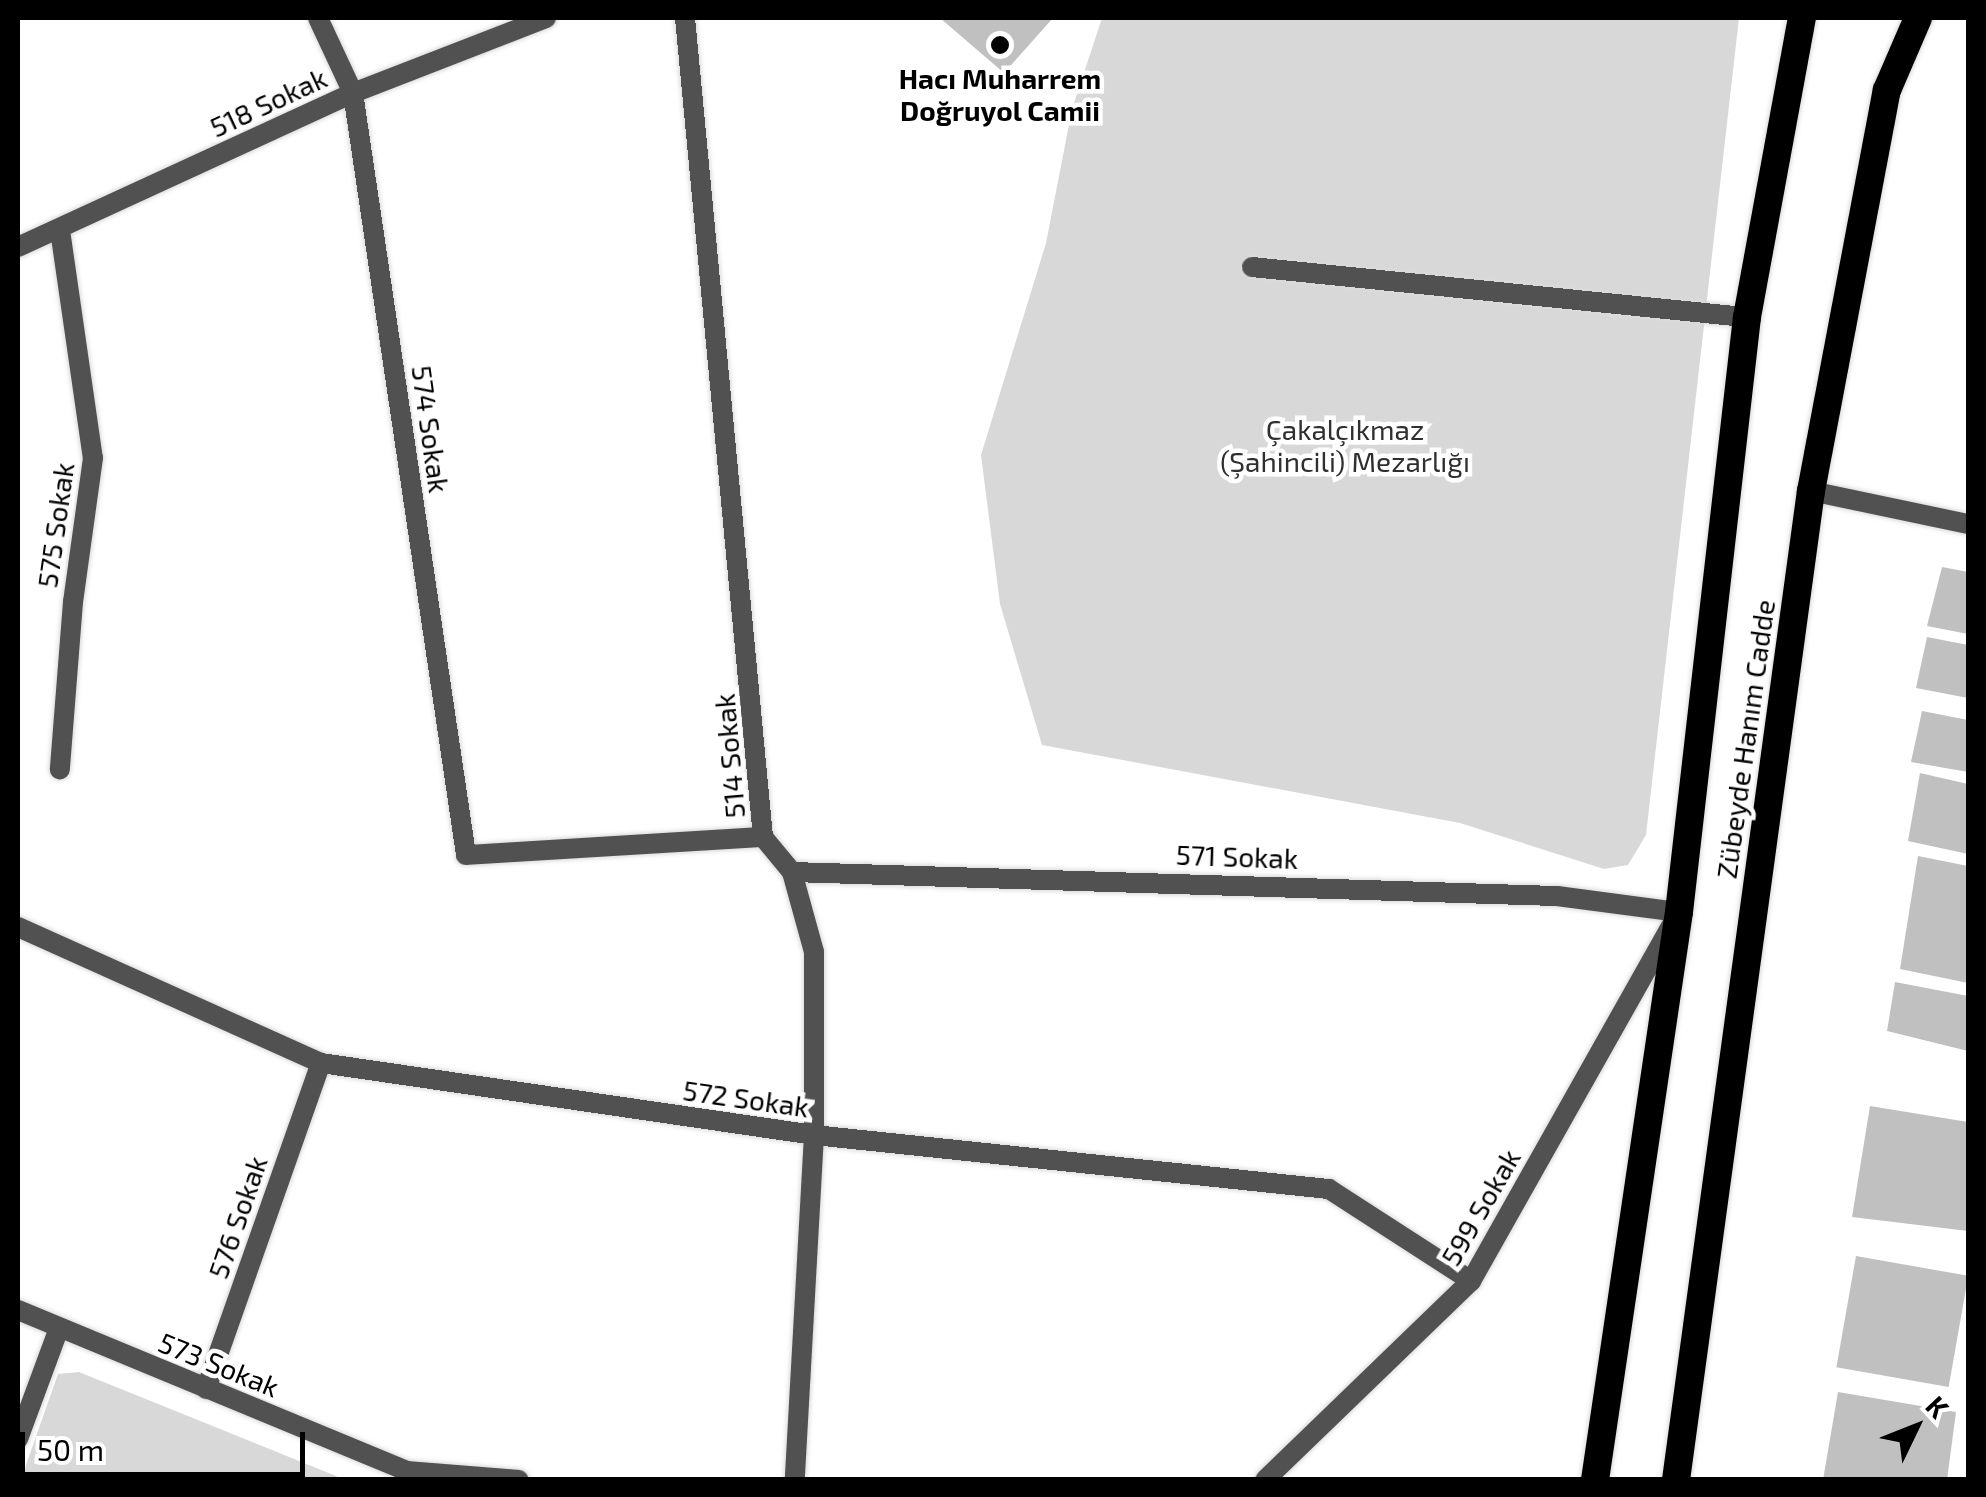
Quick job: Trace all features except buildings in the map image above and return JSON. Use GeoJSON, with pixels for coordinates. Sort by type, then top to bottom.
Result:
{"type":"FeatureCollection","features":[{"type":"Feature","properties":{"kind":"highway","name":"Zübeyde Hanım Cadde"},"geometry":{"type":"LineString","coordinates":[[1595,1480],[1679,912],[1746,317],[1802,18]]}},
{"type":"Feature","properties":{"kind":"highway","name":"Zübeyde Hanım Cadde"},"geometry":{"type":"LineString","coordinates":[[1676,1480],[1811,492],[1887,90],[1918,18]]}},
{"type":"Feature","properties":{"kind":"street","name":"574 Sokak"},"geometry":{"type":"LineString","coordinates":[[318,18],[353,93],[466,855],[762,837]]}},
{"type":"Feature","properties":{"kind":"street","name":"518 Sokak"},"geometry":{"type":"LineString","coordinates":[[18,247],[353,93],[546,18]]}},
{"type":"Feature","properties":{"kind":"street","name":"514 Sokak"},"geometry":{"type":"LineString","coordinates":[[685,18],[762,837],[792,872],[814,952],[814,1135],[796,1480]]}},
{"type":"Feature","properties":{"kind":"street","name":"575 Sokak"},"geometry":{"type":"LineString","coordinates":[[60,230],[94,458],[73,602],[60,770]]}},
{"type":"Feature","properties":{"kind":"street"},"geometry":{"type":"LineString","coordinates":[[1252,268],[1746,317]]}},
{"type":"Feature","properties":{"kind":"street"},"geometry":{"type":"LineString","coordinates":[[1811,492],[1968,524]]}},
{"type":"Feature","properties":{"kind":"street","name":"571 Sokak"},"geometry":{"type":"LineString","coordinates":[[792,872],[1557,896],[1679,912]]}},
{"type":"Feature","properties":{"kind":"street","name":"599 Sokak"},"geometry":{"type":"LineString","coordinates":[[1265,1480],[1471,1281],[1679,912]]}},
{"type":"Feature","properties":{"kind":"street","name":"572 Sokak"},"geometry":{"type":"LineString","coordinates":[[18,927],[321,1063],[814,1135],[1329,1189],[1471,1281]]}},
{"type":"Feature","properties":{"kind":"street","name":"576 Sokak"},"geometry":{"type":"LineString","coordinates":[[206,1389],[321,1063]]}},
{"type":"Feature","properties":{"kind":"street","name":"573 Sokak"},"geometry":{"type":"LineString","coordinates":[[18,1310],[406,1475],[519,1480]]}},
{"type":"Feature","properties":{"kind":"street"},"geometry":{"type":"LineString","coordinates":[[18,1439],[59,1328]]}},
{"type":"Feature","properties":{"kind":"green space","name":"Çakalçıkmaz (Şahincili) Mezarlığı"},"geometry":{"type":"Polygon","coordinates":[[[1102,18],[1739,18],[1646,835],[1628,865],[1604,869],[1460,823],[1042,745],[1000,604],[981,455],[1046,243],[1072,109],[1102,18]]]}},
{"type":"Feature","properties":{"kind":"green space"},"geometry":{"type":"Polygon","coordinates":[[[79,1372],[342,1479],[21,1479],[58,1374],[79,1372]]]}},
{"type":"Feature","properties":{"kind":"place","name":"Hacı Muharrem Doğruyol Camii"},"geometry":{"type":"Point","coordinates":[1000,45]}}]}
